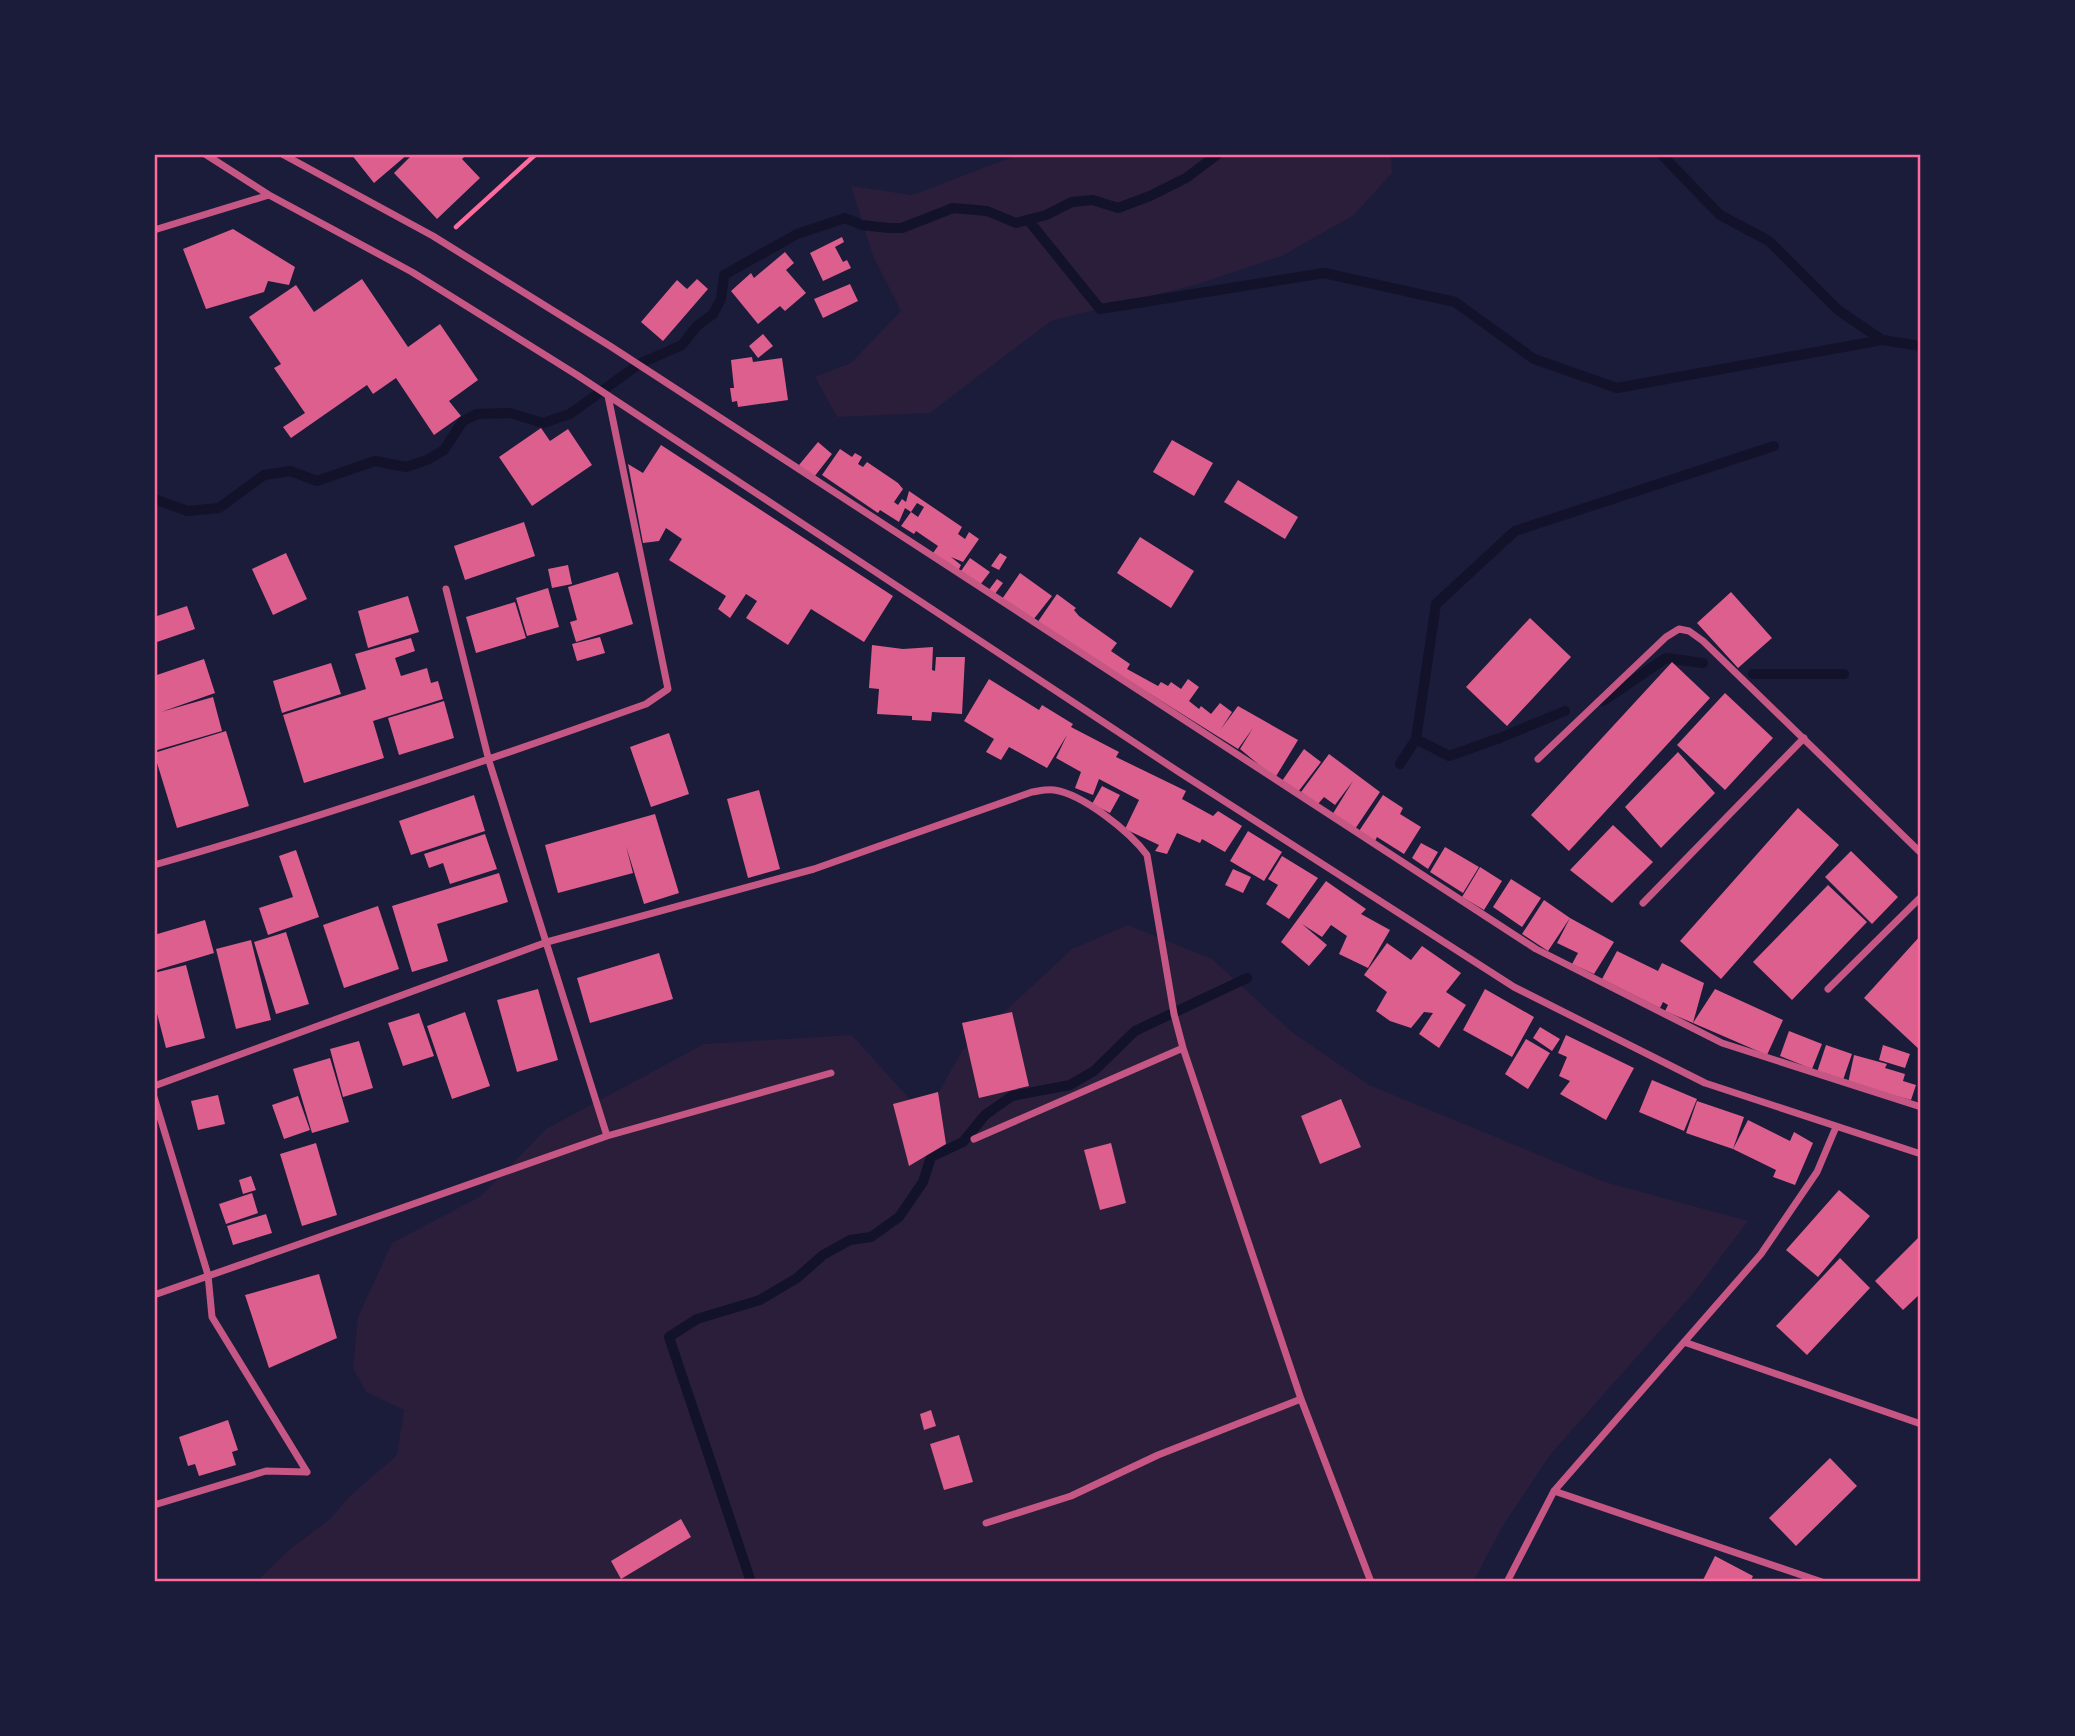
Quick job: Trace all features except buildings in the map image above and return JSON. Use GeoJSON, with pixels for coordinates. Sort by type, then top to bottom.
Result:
{"type":"FeatureCollection","features":[{"type":"Feature","properties":{"kind":"street"},"geometry":{"type":"LineString","coordinates":[[205,154],[269,195],[412,272],[608,396],[1180,772],[1514,987],[1705,1083],[1921,1154]]}},
{"type":"Feature","properties":{"kind":"street"},"geometry":{"type":"LineString","coordinates":[[282,154],[433,236],[610,346],[1536,948],[1722,1043],[1921,1107]]}},
{"type":"Feature","properties":{"kind":"street"},"geometry":{"type":"LineString","coordinates":[[154,230],[269,195]]}},
{"type":"Feature","properties":{"kind":"street"},"geometry":{"type":"LineString","coordinates":[[154,865],[489,761],[646,704],[668,689],[608,396]]}},
{"type":"Feature","properties":{"kind":"street"},"geometry":{"type":"LineString","coordinates":[[446,589],[489,761],[607,1136]]}},
{"type":"Feature","properties":{"kind":"street"},"geometry":{"type":"LineString","coordinates":[[1538,759],[1666,637],[1679,629],[1689,631],[1703,641],[1921,853]]}},
{"type":"Feature","properties":{"kind":"street"},"geometry":{"type":"LineString","coordinates":[[1643,903],[1804,738]]}},
{"type":"Feature","properties":{"kind":"street"},"geometry":{"type":"LineString","coordinates":[[154,1086],[547,942],[814,869],[1032,792],[1053,789],[1086,803],[1138,842],[1147,855],[1174,1014],[1184,1048],[1301,1399],[1371,1582]]}},
{"type":"Feature","properties":{"kind":"street"},"geometry":{"type":"LineString","coordinates":[[1828,989],[1921,897]]}},
{"type":"Feature","properties":{"kind":"street"},"geometry":{"type":"LineString","coordinates":[[974,1139],[1184,1048]]}},
{"type":"Feature","properties":{"kind":"street"},"geometry":{"type":"LineString","coordinates":[[154,1295],[607,1136],[831,1073]]}},
{"type":"Feature","properties":{"kind":"street"},"geometry":{"type":"LineString","coordinates":[[154,1097],[208,1275],[212,1317],[307,1472],[266,1471],[154,1505]]}},
{"type":"Feature","properties":{"kind":"street"},"geometry":{"type":"LineString","coordinates":[[1507,1582],[1554,1491],[1760,1254],[1817,1172],[1836,1127]]}},
{"type":"Feature","properties":{"kind":"street"},"geometry":{"type":"LineString","coordinates":[[1684,1342],[1921,1424]]}},
{"type":"Feature","properties":{"kind":"street"},"geometry":{"type":"LineString","coordinates":[[986,1523],[1070,1496],[1158,1455],[1301,1399]]}},
{"type":"Feature","properties":{"kind":"street"},"geometry":{"type":"LineString","coordinates":[[1554,1491],[1822,1582]]}},
{"type":"Feature","properties":{"kind":"path"},"geometry":{"type":"LineString","coordinates":[[455,228],[536,154]]}},
{"type":"Feature","properties":{"kind":"shaded area"},"geometry":{"type":"Polygon","coordinates":[[[1020,154],[1391,154],[1392,173],[1354,215],[1282,256],[1195,285],[1051,321],[930,413],[837,417],[815,377],[851,363],[901,311],[873,256],[851,186],[912,195],[1020,154]]]}},
{"type":"Feature","properties":{"kind":"shaded area"},"geometry":{"type":"Polygon","coordinates":[[[1128,925],[1212,959],[1292,1032],[1369,1085],[1605,1182],[1748,1221],[1696,1290],[1550,1455],[1504,1524],[1473,1582],[256,1582],[289,1550],[330,1519],[350,1496],[397,1455],[404,1410],[366,1392],[353,1368],[358,1317],[392,1243],[481,1196],[546,1129],[704,1044],[852,1035],[925,1116],[962,1051],[1072,949],[1128,925]]]}},
{"type":"Feature","properties":{"kind":"waterway"},"geometry":{"type":"LineString","coordinates":[[154,499],[188,511],[219,508],[264,475],[290,471],[317,481],[375,461],[406,467],[427,460],[444,450],[463,421],[477,414],[510,413],[543,423],[570,414],[639,364],[682,345],[697,326],[713,314],[721,299],[724,275],[797,234],[845,218],[862,225],[902,228],[953,208],[987,211],[1016,223],[1046,215],[1072,202],[1093,200],[1118,208],[1186,178],[1218,154]]}},
{"type":"Feature","properties":{"kind":"waterway"},"geometry":{"type":"LineString","coordinates":[[1661,154],[1720,215],[1769,241],[1838,310],[1882,340],[1921,346]]}},
{"type":"Feature","properties":{"kind":"waterway"},"geometry":{"type":"LineString","coordinates":[[1029,221],[1100,309],[1324,273],[1455,302],[1534,359],[1617,388],[1882,340]]}},
{"type":"Feature","properties":{"kind":"waterway"},"geometry":{"type":"LineString","coordinates":[[1416,739],[1436,604],[1515,531],[1774,446]]}},
{"type":"Feature","properties":{"kind":"waterway"},"geometry":{"type":"LineString","coordinates":[[1603,701],[1666,658],[1703,663]]}},
{"type":"Feature","properties":{"kind":"waterway"},"geometry":{"type":"LineString","coordinates":[[1753,674],[1844,674]]}},
{"type":"Feature","properties":{"kind":"waterway"},"geometry":{"type":"LineString","coordinates":[[1400,764],[1416,739],[1449,756],[1565,711]]}},
{"type":"Feature","properties":{"kind":"waterway"},"geometry":{"type":"LineString","coordinates":[[751,1582],[669,1337],[697,1319],[760,1300],[797,1278],[823,1255],[850,1240],[871,1237],[899,1217],[923,1182],[931,1157],[963,1142],[985,1115],[1012,1096],[1070,1085],[1094,1071],[1135,1031],[1247,978]]}}]}
